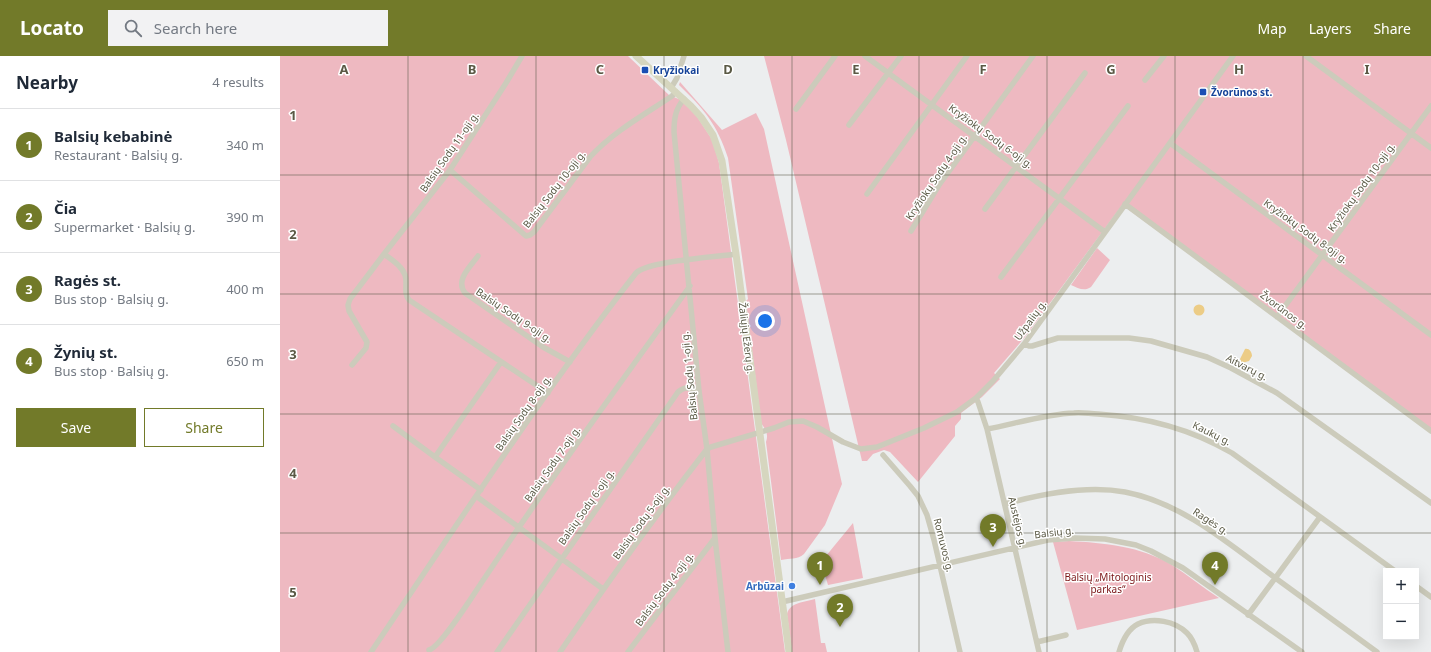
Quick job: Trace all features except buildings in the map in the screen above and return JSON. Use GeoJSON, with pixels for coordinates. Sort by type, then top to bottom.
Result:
{"type":"FeatureCollection","features":[{"type":"Feature","properties":{"kind":"main road","name":"Žaliųjų Ežerų g."},"geometry":{"type":"LineString","coordinates":[[636,56],[684,99],[707,126],[718,146],[726,183],[736,254],[789,652]]}},
{"type":"Feature","properties":{"kind":"street","name":"Balsių Sodų 11-oji g."},"geometry":{"type":"LineString","coordinates":[[352,365],[367,346],[367,342],[349,311],[348,305],[350,299],[450,170],[522,56]]}},
{"type":"Feature","properties":{"kind":"street"},"geometry":{"type":"LineString","coordinates":[[674,90],[684,56]]}},
{"type":"Feature","properties":{"kind":"street"},"geometry":{"type":"LineString","coordinates":[[796,109],[835,56]]}},
{"type":"Feature","properties":{"kind":"street","name":"Kryžiokų Sodų 6-oji g."},"geometry":{"type":"LineString","coordinates":[[865,56],[1105,232]]}},
{"type":"Feature","properties":{"kind":"street"},"geometry":{"type":"LineString","coordinates":[[849,125],[901,56]]}},
{"type":"Feature","properties":{"kind":"street"},"geometry":{"type":"LineString","coordinates":[[867,194],[967,56]]}},
{"type":"Feature","properties":{"kind":"street","name":"Kryžiokų Sodų 4-oji g."},"geometry":{"type":"LineString","coordinates":[[911,231],[939,185],[1033,56]]}},
{"type":"Feature","properties":{"kind":"street"},"geometry":{"type":"LineString","coordinates":[[1146,80],[1164,56]]}},
{"type":"Feature","properties":{"kind":"street","name":"Užpalių g."},"geometry":{"type":"LineString","coordinates":[[759,432],[789,422],[803,421],[843,442],[861,449],[877,447],[940,421],[957,412],[976,398],[1000,374],[1024,344],[1233,56]]}},
{"type":"Feature","properties":{"kind":"street"},"geometry":{"type":"LineString","coordinates":[[1306,56],[1431,148]]}},
{"type":"Feature","properties":{"kind":"street"},"geometry":{"type":"LineString","coordinates":[[985,209],[1086,73]]}},
{"type":"Feature","properties":{"kind":"street","name":"Balsių Sodų 10-oji g."},"geometry":{"type":"LineString","coordinates":[[450,170],[526,236],[530,235],[534,232],[590,157],[600,146],[615,134],[672,96],[674,90]]}},
{"type":"Feature","properties":{"kind":"street","name":"Balsių Sodų 1-oji g."},"geometry":{"type":"LineString","coordinates":[[684,99],[679,106],[675,117],[674,132],[699,391],[707,449],[715,538],[728,652]]}},
{"type":"Feature","properties":{"kind":"street"},"geometry":{"type":"LineString","coordinates":[[1001,277],[1128,106]]}},
{"type":"Feature","properties":{"kind":"street","name":"Kryžiokų Sodų 10-oji g."},"geometry":{"type":"LineString","coordinates":[[1277,317],[1431,106]]}},
{"type":"Feature","properties":{"kind":"street","name":"Kryžiokų Sodų 8-oji g."},"geometry":{"type":"LineString","coordinates":[[1170,142],[1431,335]]}},
{"type":"Feature","properties":{"kind":"street","name":"Žvorūnos g."},"geometry":{"type":"LineString","coordinates":[[1125,204],[1431,431]]}},
{"type":"Feature","properties":{"kind":"street"},"geometry":{"type":"LineString","coordinates":[[384,254],[398,265],[405,274],[406,293],[409,300],[548,393]]}},
{"type":"Feature","properties":{"kind":"street","name":"Balsių Sodų 8-oji g."},"geometry":{"type":"LineString","coordinates":[[371,652],[476,496],[548,393],[600,319],[638,271],[657,265],[736,254]]}},
{"type":"Feature","properties":{"kind":"street","name":"Balsių Sodų 9-oji g."},"geometry":{"type":"LineString","coordinates":[[478,256],[461,280],[461,286],[465,292],[543,347],[570,362]]}},
{"type":"Feature","properties":{"kind":"street","name":"Balsių Sodų 7-oji g."},"geometry":{"type":"LineString","coordinates":[[429,650],[434,648],[456,620],[518,527],[690,286]]}},
{"type":"Feature","properties":{"kind":"street","name":"Aitvarų g."},"geometry":{"type":"LineString","coordinates":[[1024,344],[1026,346],[1032,346],[1058,338],[1129,338],[1151,341],[1207,357],[1277,393],[1431,503]]}},
{"type":"Feature","properties":{"kind":"street"},"geometry":{"type":"LineString","coordinates":[[435,457],[500,362]]}},
{"type":"Feature","properties":{"kind":"street","name":"Balsių Sodų 6-oji g."},"geometry":{"type":"LineString","coordinates":[[497,652],[678,392],[685,388],[699,391]]}},
{"type":"Feature","properties":{"kind":"street","name":"Austėjos g."},"geometry":{"type":"LineString","coordinates":[[976,398],[987,429],[1039,652]]}},
{"type":"Feature","properties":{"kind":"street","name":"Kaukų g."},"geometry":{"type":"LineString","coordinates":[[987,429],[1054,415],[1074,413],[1111,415],[1148,420],[1205,438],[1232,453],[1390,568]]}},
{"type":"Feature","properties":{"kind":"street"},"geometry":{"type":"LineString","coordinates":[[393,426],[481,490]]}},
{"type":"Feature","properties":{"kind":"street"},"geometry":{"type":"LineString","coordinates":[[707,449],[759,432]]}},
{"type":"Feature","properties":{"kind":"street","name":"Balsių Sodų 5-oji g."},"geometry":{"type":"LineString","coordinates":[[560,652],[603,589],[707,449]]}},
{"type":"Feature","properties":{"kind":"street","name":"Romuvos g."},"geometry":{"type":"LineString","coordinates":[[883,455],[910,486],[923,506],[934,540],[960,652]]}},
{"type":"Feature","properties":{"kind":"street","name":"Ragės g."},"geometry":{"type":"LineString","coordinates":[[1004,504],[1047,495],[1092,490],[1124,492],[1163,504],[1215,534],[1377,652]]}},
{"type":"Feature","properties":{"kind":"street"},"geometry":{"type":"LineString","coordinates":[[476,496],[603,589]]}},
{"type":"Feature","properties":{"kind":"street"},"geometry":{"type":"LineString","coordinates":[[1248,615],[1276,579],[1320,517]]}},
{"type":"Feature","properties":{"kind":"street","name":"Balsių Sodų 4-oji g."},"geometry":{"type":"LineString","coordinates":[[628,652],[715,538]]}},
{"type":"Feature","properties":{"kind":"street","name":"Balsių g."},"geometry":{"type":"LineString","coordinates":[[782,602],[1048,540],[1075,538],[1105,539],[1136,545],[1151,551],[1183,568],[1302,652]]}},
{"type":"Feature","properties":{"kind":"street"},"geometry":{"type":"LineString","coordinates":[[1419,588],[1431,597]]}},
{"type":"Feature","properties":{"kind":"street"},"geometry":{"type":"LineString","coordinates":[[1119,652],[1121,645],[1130,630],[1137,625],[1158,621],[1172,624],[1186,632],[1192,640],[1197,652]]}},
{"type":"Feature","properties":{"kind":"street"},"geometry":{"type":"LineString","coordinates":[[1037,642],[1066,634]]}},
{"type":"Feature","properties":{"kind":"green space"},"geometry":{"type":"Polygon","coordinates":[[[280,56],[628,56],[669,95],[681,100],[696,115],[713,141],[719,163],[785,652],[280,652],[280,56]]]}},
{"type":"Feature","properties":{"kind":"green space"},"geometry":{"type":"Polygon","coordinates":[[[764,56],[1431,56],[1431,429],[1122,205],[1025,337],[994,373],[1000,379],[982,397],[961,413],[961,419],[955,426],[955,436],[918,482],[890,452],[884,450],[873,454],[867,461],[862,461],[786,140],[764,56]]]}},
{"type":"Feature","properties":{"kind":"green space"},"geometry":{"type":"Polygon","coordinates":[[[680,82],[722,130],[756,113],[764,129],[842,484],[825,525],[804,554],[796,558],[781,560],[766,442],[767,434],[761,423],[746,301],[748,299],[728,158],[724,146],[709,118],[679,85],[680,82]]]}},
{"type":"Feature","properties":{"kind":"green space"},"geometry":{"type":"Polygon","coordinates":[[[1097,248],[1110,260],[1091,287],[1083,289],[1071,285],[1097,248]]]}},
{"type":"Feature","properties":{"kind":"green space"},"geometry":{"type":"Polygon","coordinates":[[[853,523],[863,578],[828,585],[821,562],[853,523]]]}},
{"type":"Feature","properties":{"kind":"green space","name":"Balsių „Mitologinis parkas“"},"geometry":{"type":"Polygon","coordinates":[[[1069,541],[1109,544],[1147,554],[1172,565],[1219,598],[1077,630],[1053,542],[1069,541]]]}},
{"type":"Feature","properties":{"kind":"green space"},"geometry":{"type":"Polygon","coordinates":[[[815,599],[821,643],[825,643],[827,652],[792,652],[787,614],[791,607],[798,603],[815,599]]]}},
{"type":"Feature","properties":{"kind":"shaded area"},"geometry":{"type":"Polygon","coordinates":[[[1197,305],[1201,305],[1203,306],[1203,314],[1197,315],[1194,312],[1194,308],[1197,305]]]}},
{"type":"Feature","properties":{"kind":"shaded area"},"geometry":{"type":"Polygon","coordinates":[[[1245,349],[1250,351],[1252,356],[1249,361],[1242,363],[1240,359],[1245,349]]]}},
{"type":"Feature","properties":{"kind":"place","name":"Kryžiokai"},"geometry":{"type":"Point","coordinates":[645,70]}},
{"type":"Feature","properties":{"kind":"place","name":"Žvorūnos st."},"geometry":{"type":"Point","coordinates":[1203,92]}},
{"type":"Feature","properties":{"kind":"place","name":"Ragės st."},"geometry":{"type":"Point","coordinates":[993,547]}},
{"type":"Feature","properties":{"kind":"place","name":"Balsių kebabinė"},"geometry":{"type":"Point","coordinates":[820,585]}},
{"type":"Feature","properties":{"kind":"place","name":"Žynių st."},"geometry":{"type":"Point","coordinates":[1215,585]}},
{"type":"Feature","properties":{"kind":"place","name":"Arbūzai"},"geometry":{"type":"Point","coordinates":[792,586]}},
{"type":"Feature","properties":{"kind":"place","name":"Čia"},"geometry":{"type":"Point","coordinates":[840,627]}}]}
